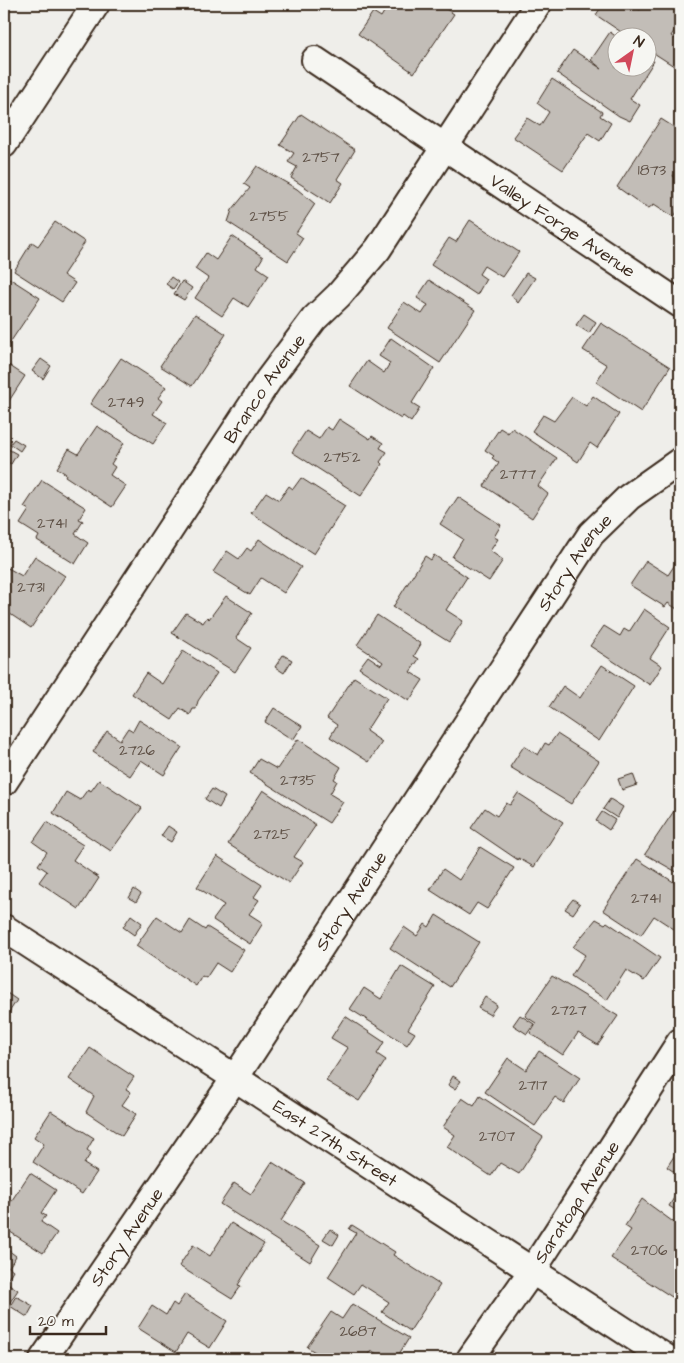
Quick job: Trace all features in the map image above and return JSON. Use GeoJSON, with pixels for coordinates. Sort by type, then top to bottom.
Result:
{"type":"FeatureCollection","features":[{"type":"Feature","properties":{"kind":"street"},"geometry":{"type":"LineString","coordinates":[[4,144],[96,4]]}},
{"type":"Feature","properties":{"kind":"street","name":"Branco Avenue"},"geometry":{"type":"LineString","coordinates":[[4,782],[269,379],[314,319],[339,295],[378,248],[538,4]]}},
{"type":"Feature","properties":{"kind":"street","name":"Valley Forge Avenue"},"geometry":{"type":"LineString","coordinates":[[314,60],[680,304]]}},
{"type":"Feature","properties":{"kind":"street","name":"Story Avenue"},"geometry":{"type":"LineString","coordinates":[[43,1359],[235,1078],[591,534],[629,498],[680,461]]}},
{"type":"Feature","properties":{"kind":"street","name":"East 27th Street"},"geometry":{"type":"LineString","coordinates":[[4,928],[668,1359]]}},
{"type":"Feature","properties":{"kind":"street","name":"Saratoga Avenue"},"geometry":{"type":"LineString","coordinates":[[470,1359],[532,1271],[680,1042]]}},
{"type":"Feature","properties":{"kind":"building"},"geometry":{"type":"Polygon","coordinates":[[[389,4],[438,4],[454,14],[414,73],[358,34],[373,12],[381,17],[389,4]]]}},
{"type":"Feature","properties":{"kind":"building"},"geometry":{"type":"Polygon","coordinates":[[[603,4],[631,4],[640,10],[641,8],[634,4],[680,4],[680,22],[671,36],[680,42],[680,70],[656,54],[656,28],[615,28],[596,15],[603,4]]]}},
{"type":"Feature","properties":{"kind":"building"},"geometry":{"type":"Polygon","coordinates":[[[606,38],[606,78],[643,78],[630,99],[640,105],[630,121],[619,116],[557,73],[573,50],[602,69],[591,60],[606,38]]]}},
{"type":"Feature","properties":{"kind":"building"},"geometry":{"type":"Polygon","coordinates":[[[552,79],[602,112],[600,116],[611,123],[600,141],[588,133],[563,170],[513,137],[527,118],[540,126],[549,112],[537,103],[552,79]]]}},
{"type":"Feature","properties":{"kind":"building"},"geometry":{"type":"Polygon","coordinates":[[[301,114],[355,150],[337,179],[343,183],[330,203],[291,178],[297,167],[288,162],[294,153],[280,145],[301,114]]]}},
{"type":"Feature","properties":{"kind":"building"},"geometry":{"type":"Polygon","coordinates":[[[661,119],[680,131],[680,164],[673,176],[680,181],[680,206],[674,217],[654,204],[649,208],[641,204],[617,187],[661,119]]]}},
{"type":"Feature","properties":{"kind":"building"},"geometry":{"type":"Polygon","coordinates":[[[257,166],[297,189],[315,204],[296,233],[303,238],[288,261],[228,222],[232,210],[250,188],[244,184],[257,166]]]}},
{"type":"Feature","properties":{"kind":"building"},"geometry":{"type":"Polygon","coordinates":[[[470,220],[519,252],[502,277],[484,266],[479,274],[486,279],[477,295],[431,265],[449,238],[456,242],[470,220]]]}},
{"type":"Feature","properties":{"kind":"building"},"geometry":{"type":"Polygon","coordinates":[[[55,222],[85,242],[63,275],[75,283],[62,302],[14,271],[32,242],[38,246],[55,222]]]}},
{"type":"Feature","properties":{"kind":"building"},"geometry":{"type":"Polygon","coordinates":[[[232,236],[263,257],[257,267],[269,275],[248,307],[234,298],[222,316],[195,298],[208,278],[195,269],[206,253],[216,260],[232,236]]]}},
{"type":"Feature","properties":{"kind":"building"},"geometry":{"type":"Polygon","coordinates":[[[526,273],[535,278],[518,303],[511,295],[526,273]]]}},
{"type":"Feature","properties":{"kind":"building"},"geometry":{"type":"Polygon","coordinates":[[[171,277],[178,282],[173,289],[166,284],[171,277]]]}},
{"type":"Feature","properties":{"kind":"building"},"geometry":{"type":"Polygon","coordinates":[[[9,278],[40,298],[5,350],[4,286],[9,278]]]}},
{"type":"Feature","properties":{"kind":"building"},"geometry":{"type":"Polygon","coordinates":[[[429,280],[475,310],[440,363],[387,328],[404,302],[422,314],[428,305],[417,298],[429,280]]]}},
{"type":"Feature","properties":{"kind":"building"},"geometry":{"type":"Polygon","coordinates":[[[182,281],[192,288],[184,300],[174,294],[182,281]]]}},
{"type":"Feature","properties":{"kind":"building"},"geometry":{"type":"Polygon","coordinates":[[[195,314],[226,334],[192,386],[160,366],[195,314]]]}},
{"type":"Feature","properties":{"kind":"building"},"geometry":{"type":"Polygon","coordinates":[[[584,314],[596,322],[589,333],[576,325],[584,314]]]}},
{"type":"Feature","properties":{"kind":"building"},"geometry":{"type":"Polygon","coordinates":[[[601,323],[670,367],[641,412],[596,382],[607,365],[583,350],[601,323]]]}},
{"type":"Feature","properties":{"kind":"building"},"geometry":{"type":"Polygon","coordinates":[[[391,338],[434,368],[412,403],[420,408],[411,422],[403,416],[401,419],[350,386],[367,361],[384,373],[390,363],[379,356],[391,338]]]}},
{"type":"Feature","properties":{"kind":"building"},"geometry":{"type":"Polygon","coordinates":[[[121,358],[166,387],[158,398],[162,401],[153,414],[167,423],[153,444],[90,404],[121,358]]]}},
{"type":"Feature","properties":{"kind":"building"},"geometry":{"type":"Polygon","coordinates":[[[41,359],[51,366],[43,379],[32,371],[41,359]]]}},
{"type":"Feature","properties":{"kind":"building"},"geometry":{"type":"Polygon","coordinates":[[[4,362],[25,376],[7,404],[4,402],[4,362]]]}},
{"type":"Feature","properties":{"kind":"building"},"geometry":{"type":"Polygon","coordinates":[[[593,396],[619,414],[597,448],[590,443],[578,462],[532,431],[543,415],[554,421],[572,397],[586,406],[593,396]]]}},
{"type":"Feature","properties":{"kind":"building"},"geometry":{"type":"Polygon","coordinates":[[[339,419],[370,439],[372,436],[383,443],[380,448],[387,452],[380,462],[382,464],[361,496],[292,452],[306,431],[319,439],[327,427],[332,430],[339,419]]]}},
{"type":"Feature","properties":{"kind":"building"},"geometry":{"type":"Polygon","coordinates":[[[97,426],[124,443],[111,464],[115,467],[110,475],[126,486],[112,507],[65,476],[66,474],[57,468],[69,449],[78,454],[97,426]]]}},
{"type":"Feature","properties":{"kind":"building"},"geometry":{"type":"Polygon","coordinates":[[[500,428],[508,433],[512,428],[557,458],[538,486],[548,494],[532,518],[484,486],[499,463],[492,458],[494,456],[485,450],[500,428]]]}},
{"type":"Feature","properties":{"kind":"building"},"geometry":{"type":"Polygon","coordinates":[[[14,439],[24,445],[20,451],[10,444],[14,439]]]}},
{"type":"Feature","properties":{"kind":"building"},"geometry":{"type":"Polygon","coordinates":[[[6,448],[17,454],[11,464],[4,460],[6,448]]]}},
{"type":"Feature","properties":{"kind":"building"},"geometry":{"type":"Polygon","coordinates":[[[301,478],[345,506],[314,554],[251,513],[266,492],[279,500],[289,486],[293,489],[301,478]]]}},
{"type":"Feature","properties":{"kind":"building"},"geometry":{"type":"Polygon","coordinates":[[[42,480],[86,508],[79,519],[83,521],[75,534],[88,543],[75,564],[37,540],[39,536],[20,524],[29,510],[24,507],[42,480]]]}},
{"type":"Feature","properties":{"kind":"building"},"geometry":{"type":"Polygon","coordinates":[[[458,497],[501,525],[494,537],[498,539],[490,551],[503,560],[489,581],[452,557],[463,539],[440,524],[458,497]]]}},
{"type":"Feature","properties":{"kind":"building"},"geometry":{"type":"Polygon","coordinates":[[[259,539],[301,567],[284,593],[261,578],[250,595],[213,572],[227,551],[239,559],[247,548],[251,551],[259,539]]]}},
{"type":"Feature","properties":{"kind":"building"},"geometry":{"type":"Polygon","coordinates":[[[434,555],[467,577],[446,610],[463,621],[449,642],[393,607],[425,556],[431,560],[434,555]]]}},
{"type":"Feature","properties":{"kind":"building"},"geometry":{"type":"Polygon","coordinates":[[[35,556],[65,576],[31,628],[4,610],[6,600],[4,598],[4,574],[8,568],[22,576],[35,556]]]}},
{"type":"Feature","properties":{"kind":"building"},"geometry":{"type":"Polygon","coordinates":[[[680,557],[680,611],[668,603],[665,607],[630,585],[646,561],[668,575],[680,557]]]}},
{"type":"Feature","properties":{"kind":"building"},"geometry":{"type":"Polygon","coordinates":[[[226,596],[252,613],[236,638],[251,648],[235,672],[172,633],[186,613],[203,623],[207,617],[209,619],[226,596]]]}},
{"type":"Feature","properties":{"kind":"building"},"geometry":{"type":"Polygon","coordinates":[[[644,609],[670,627],[650,658],[662,666],[650,685],[590,646],[604,626],[620,636],[624,629],[629,632],[644,609]]]}},
{"type":"Feature","properties":{"kind":"building"},"geometry":{"type":"Polygon","coordinates":[[[377,615],[421,644],[414,656],[419,659],[410,672],[423,680],[409,701],[359,668],[368,656],[381,665],[383,662],[357,645],[377,615]]]}},
{"type":"Feature","properties":{"kind":"building"},"geometry":{"type":"Polygon","coordinates":[[[183,651],[217,673],[198,701],[196,709],[193,709],[190,715],[180,708],[172,720],[132,694],[146,673],[162,684],[183,651]]]}},
{"type":"Feature","properties":{"kind":"building"},"geometry":{"type":"Polygon","coordinates":[[[283,655],[292,660],[284,673],[275,667],[283,655]]]}},
{"type":"Feature","properties":{"kind":"building"},"geometry":{"type":"Polygon","coordinates":[[[602,665],[634,686],[599,741],[549,707],[563,686],[580,698],[602,665]]]}},
{"type":"Feature","properties":{"kind":"building"},"geometry":{"type":"Polygon","coordinates":[[[354,677],[387,698],[366,731],[382,742],[369,762],[330,737],[337,725],[327,718],[354,677]]]}},
{"type":"Feature","properties":{"kind":"building"},"geometry":{"type":"Polygon","coordinates":[[[274,708],[302,726],[293,740],[265,722],[274,708]]]}},
{"type":"Feature","properties":{"kind":"building"},"geometry":{"type":"Polygon","coordinates":[[[139,720],[182,747],[164,775],[141,760],[130,776],[93,752],[107,731],[120,740],[128,728],[133,731],[139,720]]]}},
{"type":"Feature","properties":{"kind":"building"},"geometry":{"type":"Polygon","coordinates":[[[557,734],[599,761],[571,804],[510,767],[524,746],[538,755],[545,743],[549,745],[557,734]]]}},
{"type":"Feature","properties":{"kind":"building"},"geometry":{"type":"Polygon","coordinates":[[[298,739],[341,767],[334,779],[337,781],[330,794],[343,802],[329,823],[250,773],[259,759],[277,769],[298,739]]]}},
{"type":"Feature","properties":{"kind":"building"},"geometry":{"type":"Polygon","coordinates":[[[633,774],[637,785],[622,790],[618,779],[633,774]]]}},
{"type":"Feature","properties":{"kind":"building"},"geometry":{"type":"Polygon","coordinates":[[[99,780],[142,808],[111,851],[53,813],[66,792],[80,800],[88,789],[91,791],[99,780]]]}},
{"type":"Feature","properties":{"kind":"building"},"geometry":{"type":"Polygon","coordinates":[[[212,789],[225,797],[219,808],[205,799],[212,789]]]}},
{"type":"Feature","properties":{"kind":"building"},"geometry":{"type":"Polygon","coordinates":[[[263,790],[316,825],[294,857],[303,862],[289,883],[228,844],[263,790]]]}},
{"type":"Feature","properties":{"kind":"building"},"geometry":{"type":"Polygon","coordinates":[[[518,793],[563,822],[534,867],[518,858],[518,860],[471,828],[485,808],[497,816],[506,803],[510,805],[518,793]]]}},
{"type":"Feature","properties":{"kind":"building"},"geometry":{"type":"Polygon","coordinates":[[[610,799],[623,807],[617,818],[603,809],[610,799]]]}},
{"type":"Feature","properties":{"kind":"building"},"geometry":{"type":"Polygon","coordinates":[[[680,802],[680,874],[645,854],[680,802]]]}},
{"type":"Feature","properties":{"kind":"building"},"geometry":{"type":"Polygon","coordinates":[[[602,812],[615,820],[609,830],[596,821],[602,812]]]}},
{"type":"Feature","properties":{"kind":"building"},"geometry":{"type":"Polygon","coordinates":[[[47,822],[83,845],[73,860],[99,878],[79,909],[39,882],[47,871],[38,865],[47,852],[33,842],[47,822]]]}},
{"type":"Feature","properties":{"kind":"building"},"geometry":{"type":"Polygon","coordinates":[[[168,826],[177,832],[171,842],[161,836],[168,826]]]}},
{"type":"Feature","properties":{"kind":"building"},"geometry":{"type":"Polygon","coordinates":[[[480,847],[514,868],[487,909],[477,903],[469,915],[430,890],[443,869],[459,880],[480,847]]]}},
{"type":"Feature","properties":{"kind":"building"},"geometry":{"type":"Polygon","coordinates":[[[217,856],[262,885],[254,897],[259,900],[249,914],[263,923],[250,944],[213,920],[224,905],[197,887],[217,856]]]}},
{"type":"Feature","properties":{"kind":"building"},"geometry":{"type":"Polygon","coordinates":[[[637,859],[680,886],[680,919],[677,922],[680,926],[677,931],[654,916],[641,935],[603,910],[637,859]]]}},
{"type":"Feature","properties":{"kind":"building"},"geometry":{"type":"Polygon","coordinates":[[[134,889],[141,894],[136,902],[129,898],[134,889]]]}},
{"type":"Feature","properties":{"kind":"building"},"geometry":{"type":"Polygon","coordinates":[[[573,899],[580,904],[573,914],[565,909],[573,899]]]}},
{"type":"Feature","properties":{"kind":"building"},"geometry":{"type":"Polygon","coordinates":[[[131,915],[142,923],[134,935],[123,927],[131,915]]]}},
{"type":"Feature","properties":{"kind":"building"},"geometry":{"type":"Polygon","coordinates":[[[436,915],[479,942],[450,987],[390,948],[404,927],[417,936],[425,924],[429,927],[436,915]]]}},
{"type":"Feature","properties":{"kind":"building"},"geometry":{"type":"Polygon","coordinates":[[[157,916],[182,933],[190,920],[205,930],[207,927],[244,950],[230,972],[216,963],[206,978],[202,976],[196,986],[136,946],[157,916]]]}},
{"type":"Feature","properties":{"kind":"building"},"geometry":{"type":"Polygon","coordinates":[[[596,919],[605,924],[607,922],[660,958],[644,981],[626,970],[607,1000],[571,976],[585,955],[573,947],[596,919]]]}},
{"type":"Feature","properties":{"kind":"building"},"geometry":{"type":"Polygon","coordinates":[[[401,966],[435,987],[408,1029],[415,1033],[407,1045],[350,1009],[364,988],[381,999],[401,966]]]}},
{"type":"Feature","properties":{"kind":"building"},"geometry":{"type":"Polygon","coordinates":[[[552,976],[618,1016],[598,1045],[578,1033],[563,1055],[530,1033],[536,1023],[525,1016],[552,976]]]}},
{"type":"Feature","properties":{"kind":"building"},"geometry":{"type":"Polygon","coordinates":[[[4,991],[17,1000],[4,1020],[4,991]]]}},
{"type":"Feature","properties":{"kind":"building"},"geometry":{"type":"Polygon","coordinates":[[[485,997],[497,1005],[490,1015],[478,1008],[485,997]]]}},
{"type":"Feature","properties":{"kind":"building"},"geometry":{"type":"Polygon","coordinates":[[[520,1015],[534,1024],[527,1034],[513,1025],[520,1015]]]}},
{"type":"Feature","properties":{"kind":"building"},"geometry":{"type":"Polygon","coordinates":[[[345,1016],[384,1042],[377,1054],[386,1060],[359,1101],[326,1081],[348,1048],[331,1038],[345,1016]]]}},
{"type":"Feature","properties":{"kind":"building"},"geometry":{"type":"Polygon","coordinates":[[[90,1048],[134,1077],[126,1089],[131,1092],[122,1105],[136,1114],[122,1136],[86,1112],[94,1096],[69,1079],[90,1048]]]}},
{"type":"Feature","properties":{"kind":"building"},"geometry":{"type":"Polygon","coordinates":[[[539,1051],[580,1078],[564,1103],[555,1097],[535,1126],[485,1092],[508,1058],[526,1070],[539,1051]]]}},
{"type":"Feature","properties":{"kind":"building"},"geometry":{"type":"Polygon","coordinates":[[[453,1076],[461,1081],[455,1089],[448,1085],[453,1076]]]}},
{"type":"Feature","properties":{"kind":"building"},"geometry":{"type":"Polygon","coordinates":[[[480,1096],[543,1137],[519,1174],[500,1163],[491,1176],[447,1147],[455,1135],[443,1127],[462,1098],[474,1106],[480,1096]]]}},
{"type":"Feature","properties":{"kind":"building"},"geometry":{"type":"Polygon","coordinates":[[[51,1111],[94,1138],[87,1150],[91,1153],[84,1164],[97,1172],[82,1194],[33,1162],[44,1144],[34,1137],[51,1111]]]}},
{"type":"Feature","properties":{"kind":"building"},"geometry":{"type":"Polygon","coordinates":[[[680,1147],[680,1176],[667,1167],[680,1147]]]}},
{"type":"Feature","properties":{"kind":"building"},"geometry":{"type":"Polygon","coordinates":[[[272,1162],[305,1183],[281,1221],[320,1245],[310,1262],[220,1204],[234,1183],[251,1194],[272,1162]]]}},
{"type":"Feature","properties":{"kind":"building"},"geometry":{"type":"Polygon","coordinates":[[[30,1173],[56,1190],[41,1213],[46,1216],[41,1222],[57,1233],[43,1253],[4,1228],[4,1212],[30,1173]]]}},
{"type":"Feature","properties":{"kind":"building"},"geometry":{"type":"Polygon","coordinates":[[[680,1188],[680,1213],[669,1206],[680,1188]]]}},
{"type":"Feature","properties":{"kind":"building"},"geometry":{"type":"Polygon","coordinates":[[[642,1199],[680,1227],[676,1239],[680,1242],[680,1284],[672,1297],[611,1258],[631,1230],[625,1226],[642,1199]]]}},
{"type":"Feature","properties":{"kind":"building"},"geometry":{"type":"Polygon","coordinates":[[[231,1223],[264,1244],[238,1285],[241,1286],[232,1299],[179,1266],[193,1245],[210,1256],[231,1223]]]}},
{"type":"Feature","properties":{"kind":"building"},"geometry":{"type":"Polygon","coordinates":[[[352,1225],[395,1252],[393,1255],[440,1285],[410,1331],[382,1312],[389,1302],[361,1284],[354,1294],[328,1277],[356,1233],[349,1229],[352,1225]]]}},
{"type":"Feature","properties":{"kind":"building"},"geometry":{"type":"Polygon","coordinates":[[[330,1229],[339,1235],[333,1245],[323,1239],[330,1229]]]}},
{"type":"Feature","properties":{"kind":"building"},"geometry":{"type":"Polygon","coordinates":[[[4,1247],[16,1256],[9,1267],[13,1270],[6,1282],[18,1290],[4,1311],[4,1247]]]}},
{"type":"Feature","properties":{"kind":"building"},"geometry":{"type":"Polygon","coordinates":[[[185,1294],[227,1321],[210,1348],[187,1334],[176,1352],[138,1328],[152,1306],[166,1315],[173,1303],[177,1306],[185,1294]]]}},
{"type":"Feature","properties":{"kind":"building"},"geometry":{"type":"Polygon","coordinates":[[[16,1296],[33,1306],[27,1317],[10,1306],[16,1296]]]}},
{"type":"Feature","properties":{"kind":"building"},"geometry":{"type":"Polygon","coordinates":[[[352,1304],[409,1338],[396,1359],[384,1359],[371,1350],[365,1359],[326,1359],[307,1347],[331,1312],[342,1319],[352,1304]]]}},
{"type":"Feature","properties":{"kind":"building"},"geometry":{"type":"Polygon","coordinates":[[[303,1352],[314,1359],[298,1359],[303,1352]]]}}]}
